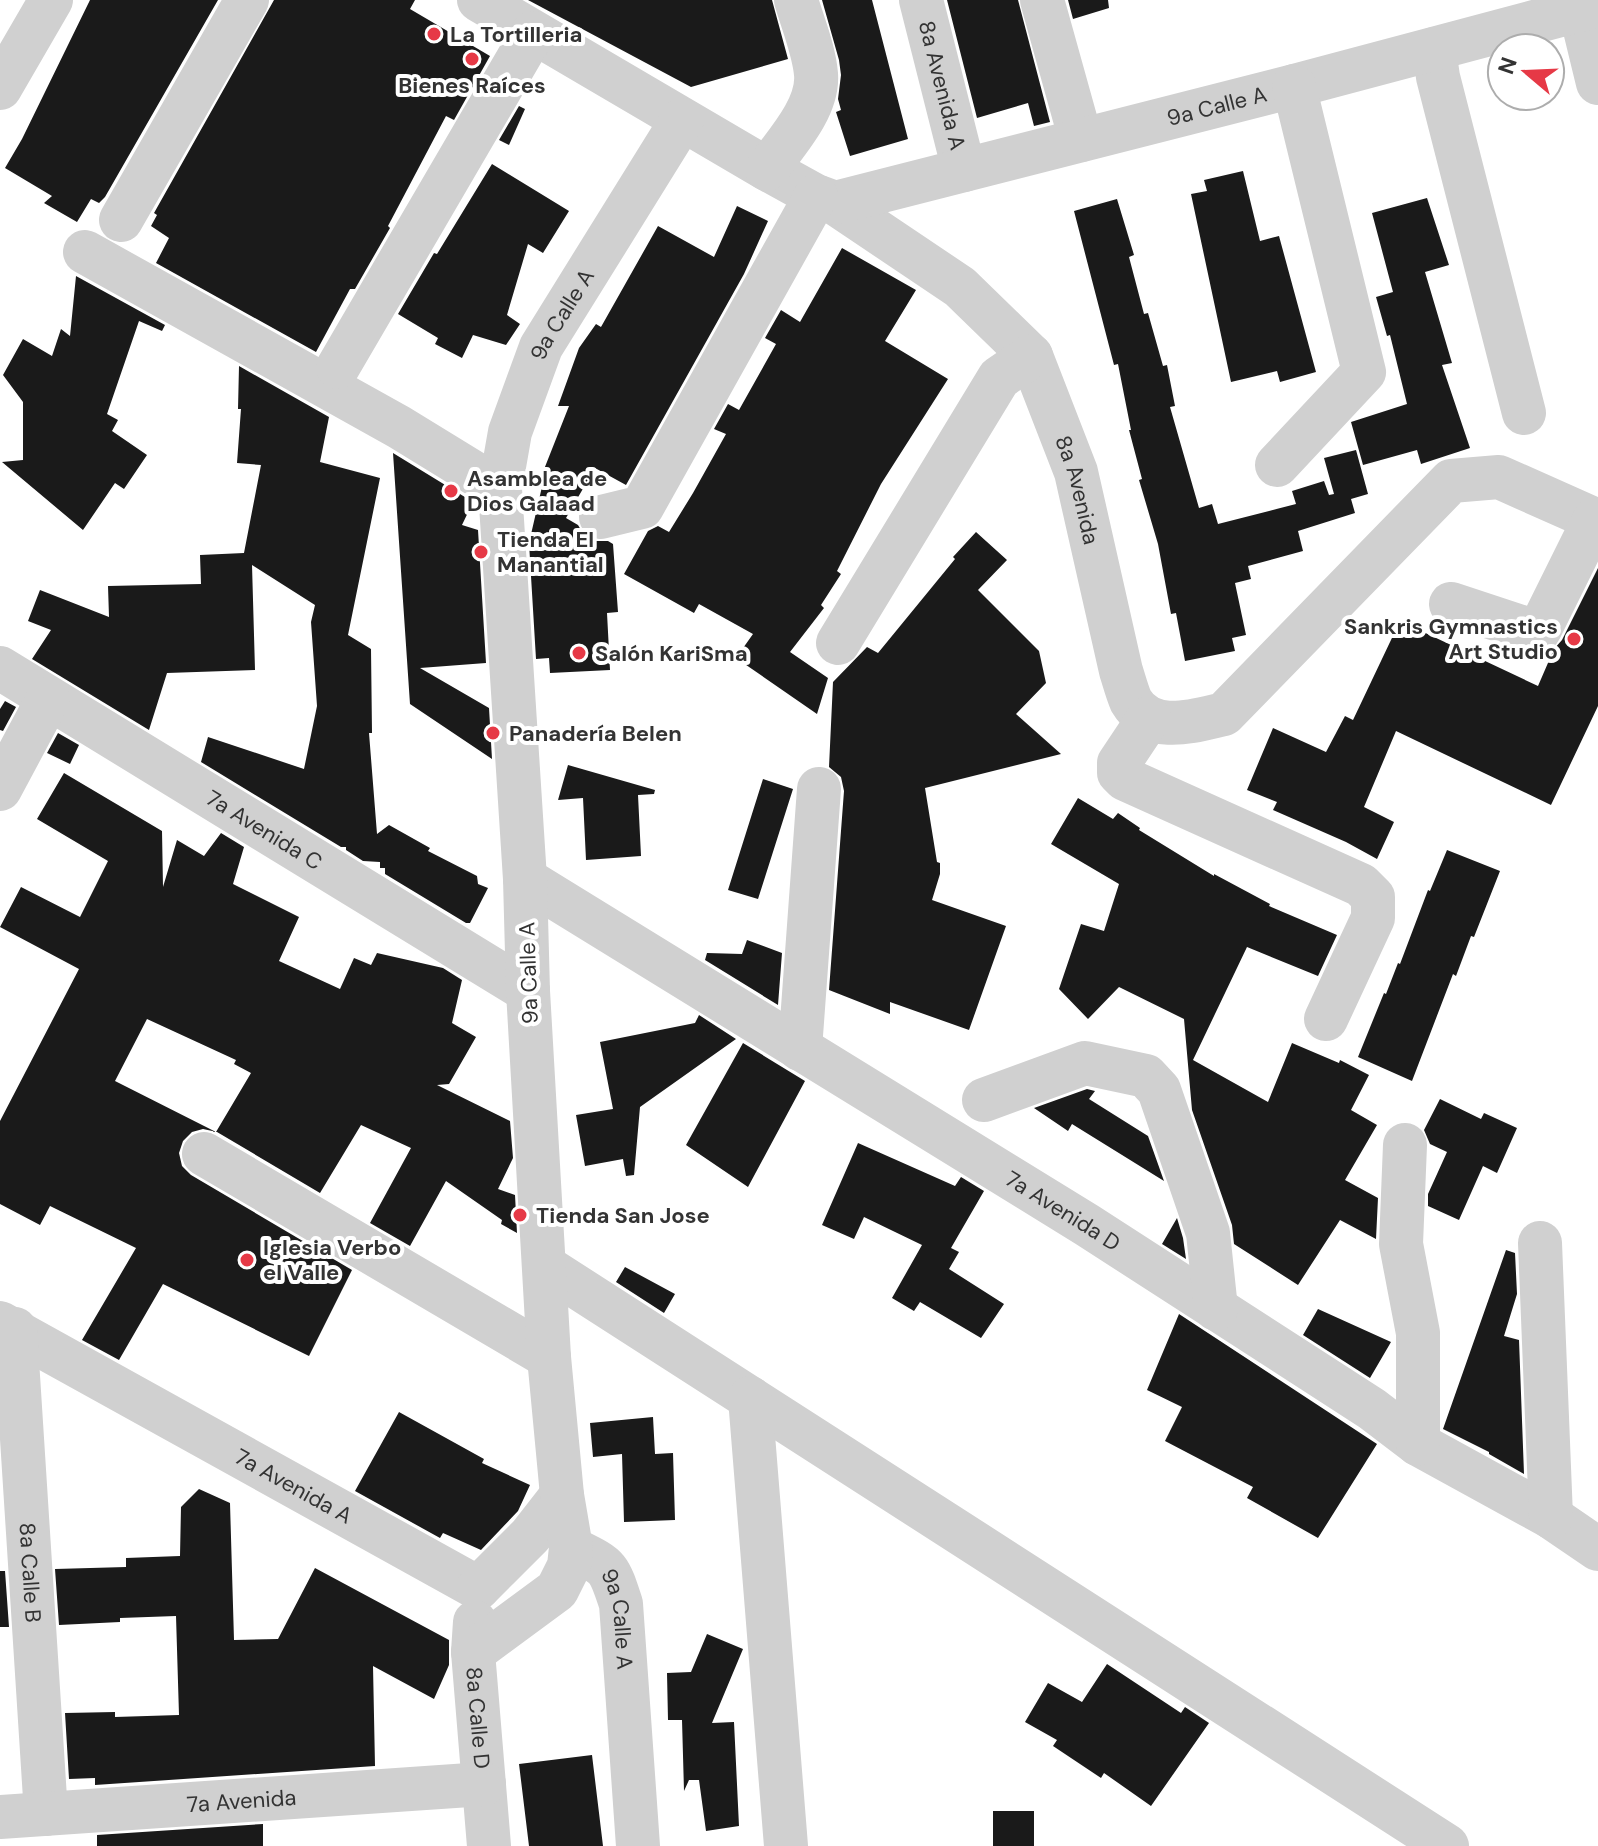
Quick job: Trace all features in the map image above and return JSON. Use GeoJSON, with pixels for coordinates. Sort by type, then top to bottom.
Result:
{"type":"FeatureCollection","features":[{"type":"Feature","properties":{"kind":"street"},"geometry":{"type":"LineString","coordinates":[[0,88],[51,0]]}},
{"type":"Feature","properties":{"kind":"street"},"geometry":{"type":"LineString","coordinates":[[121,220],[247,0]]}},
{"type":"Feature","properties":{"kind":"street","name":"8a Avenida"},"geometry":{"type":"LineString","coordinates":[[479,0],[767,169],[826,200],[960,287],[1031,356],[1076,472],[1121,671],[1132,702],[1149,718]]}},
{"type":"Feature","properties":{"kind":"street"},"geometry":{"type":"LineString","coordinates":[[767,169],[811,103],[817,76],[796,0]]}},
{"type":"Feature","properties":{"kind":"street","name":"8a Avenida A"},"geometry":{"type":"LineString","coordinates":[[921,0],[964,170]]}},
{"type":"Feature","properties":{"kind":"street"},"geometry":{"type":"LineString","coordinates":[[1042,0],[1081,140]]}},
{"type":"Feature","properties":{"kind":"street"},"geometry":{"type":"LineString","coordinates":[[1589,7],[1598,83]]}},
{"type":"Feature","properties":{"kind":"street","name":"9a Calle A"},"geometry":{"type":"LineString","coordinates":[[826,200],[964,170],[1434,49],[1498,14],[1589,7]]}},
{"type":"Feature","properties":{"kind":"street"},"geometry":{"type":"LineString","coordinates":[[338,367],[533,33]]}},
{"type":"Feature","properties":{"kind":"street"},"geometry":{"type":"LineString","coordinates":[[1434,49],[1438,77],[1524,413]]}},
{"type":"Feature","properties":{"kind":"street"},"geometry":{"type":"LineString","coordinates":[[1277,465],[1364,372],[1294,86]]}},
{"type":"Feature","properties":{"kind":"street","name":"9a Calle A"},"geometry":{"type":"LineString","coordinates":[[638,1846],[621,1604],[611,1572],[571,1548],[562,1495],[549,1357],[528,991],[525,879],[500,489],[510,432],[541,347],[682,120]]}},
{"type":"Feature","properties":{"kind":"street"},"geometry":{"type":"LineString","coordinates":[[601,517],[642,507],[826,200]]}},
{"type":"Feature","properties":{"kind":"street"},"geometry":{"type":"LineString","coordinates":[[85,252],[399,427],[500,489]]}},
{"type":"Feature","properties":{"kind":"street"},"geometry":{"type":"LineString","coordinates":[[838,643],[999,378],[1031,356]]}},
{"type":"Feature","properties":{"kind":"street"},"geometry":{"type":"LineString","coordinates":[[1326,1019],[1373,918],[1373,897],[1361,885],[1125,779],[1119,773],[1119,763],[1149,718],[1178,725],[1224,714],[1451,481],[1499,477],[1596,520],[1540,629],[1530,630],[1451,604]]}},
{"type":"Feature","properties":{"kind":"street","name":"7a Avenida C"},"geometry":{"type":"LineString","coordinates":[[0,668],[528,991]]}},
{"type":"Feature","properties":{"kind":"street"},"geometry":{"type":"LineString","coordinates":[[0,789],[48,699]]}},
{"type":"Feature","properties":{"kind":"street"},"geometry":{"type":"LineString","coordinates":[[800,1049],[819,789]]}},
{"type":"Feature","properties":{"kind":"street","name":"7a Avenida D"},"geometry":{"type":"LineString","coordinates":[[525,879],[1074,1217],[1372,1409],[1418,1444],[1551,1517],[1598,1549]]}},
{"type":"Feature","properties":{"kind":"street"},"geometry":{"type":"LineString","coordinates":[[984,1100],[1085,1063],[1146,1076],[1159,1090],[1208,1233],[1216,1309]]}},
{"type":"Feature","properties":{"kind":"street"},"geometry":{"type":"LineString","coordinates":[[1405,1145],[1401,1244],[1418,1333],[1418,1444]]}},
{"type":"Feature","properties":{"kind":"street"},"geometry":{"type":"LineString","coordinates":[[204,1154],[549,1357]]}},
{"type":"Feature","properties":{"kind":"street"},"geometry":{"type":"LineString","coordinates":[[1540,1243],[1551,1517]]}},
{"type":"Feature","properties":{"kind":"street"},"geometry":{"type":"LineString","coordinates":[[546,1267],[1447,1846]]}},
{"type":"Feature","properties":{"kind":"street","name":"7a Avenida A"},"geometry":{"type":"LineString","coordinates":[[8,1326],[478,1588]]}},
{"type":"Feature","properties":{"kind":"street","name":"8a Calle B"},"geometry":{"type":"LineString","coordinates":[[8,1326],[46,1814]]}},
{"type":"Feature","properties":{"kind":"street"},"geometry":{"type":"LineString","coordinates":[[750,1398],[786,1846]]}},
{"type":"Feature","properties":{"kind":"street"},"geometry":{"type":"LineString","coordinates":[[478,1588],[530,1536],[562,1495]]}},
{"type":"Feature","properties":{"kind":"street"},"geometry":{"type":"LineString","coordinates":[[473,1652],[557,1590],[569,1566],[571,1548]]}},
{"type":"Feature","properties":{"kind":"street","name":"8a Calle D"},"geometry":{"type":"LineString","coordinates":[[478,1588],[473,1652],[489,1846]]}},
{"type":"Feature","properties":{"kind":"street","name":"7a Avenida"},"geometry":{"type":"LineString","coordinates":[[0,1817],[484,1784]]}},
{"type":"Feature","properties":{"kind":"building"},"geometry":{"type":"Polygon","coordinates":[[[90,0],[218,0],[105,197],[99,203],[91,199],[77,222],[44,203],[52,196],[5,168],[90,0]]]}},
{"type":"Feature","properties":{"kind":"building"},"geometry":{"type":"Polygon","coordinates":[[[274,0],[415,0],[410,9],[490,56],[454,120],[446,116],[388,226],[390,228],[355,289],[350,289],[316,352],[156,263],[169,238],[151,226],[157,215],[154,213],[274,0]]]}},
{"type":"Feature","properties":{"kind":"building"},"geometry":{"type":"Polygon","coordinates":[[[528,0],[772,0],[788,59],[691,87],[528,0]]]}},
{"type":"Feature","properties":{"kind":"building"},"geometry":{"type":"Polygon","coordinates":[[[822,0],[872,0],[908,139],[850,156],[836,112],[841,110],[838,99],[839,60],[822,0]]]}},
{"type":"Feature","properties":{"kind":"building"},"geometry":{"type":"Polygon","coordinates":[[[947,0],[1018,0],[1050,122],[1034,126],[1028,103],[977,118],[947,0]]]}},
{"type":"Feature","properties":{"kind":"building"},"geometry":{"type":"Polygon","coordinates":[[[1068,0],[1108,0],[1109,8],[1073,19],[1068,0]]]}},
{"type":"Feature","properties":{"kind":"building"},"geometry":{"type":"Polygon","coordinates":[[[519,106],[525,109],[509,145],[499,140],[519,106]]]}},
{"type":"Feature","properties":{"kind":"building"},"geometry":{"type":"Polygon","coordinates":[[[492,164],[569,211],[543,253],[528,244],[507,315],[520,324],[506,345],[473,335],[462,358],[435,344],[438,338],[398,314],[492,164]]]}},
{"type":"Feature","properties":{"kind":"building"},"geometry":{"type":"Polygon","coordinates":[[[1243,171],[1260,241],[1279,236],[1316,372],[1280,382],[1277,371],[1231,382],[1191,194],[1207,191],[1204,180],[1243,171]]]}},
{"type":"Feature","properties":{"kind":"building"},"geometry":{"type":"Polygon","coordinates":[[[1427,198],[1449,265],[1425,272],[1452,363],[1442,365],[1470,448],[1421,464],[1417,450],[1363,465],[1351,422],[1407,404],[1390,335],[1387,336],[1376,297],[1393,292],[1372,213],[1427,198]]]}},
{"type":"Feature","properties":{"kind":"building"},"geometry":{"type":"Polygon","coordinates":[[[1117,199],[1134,255],[1129,257],[1144,314],[1148,313],[1163,366],[1167,365],[1175,406],[1170,407],[1199,508],[1212,504],[1218,524],[1296,504],[1292,491],[1324,481],[1329,495],[1334,494],[1324,458],[1356,450],[1368,494],[1351,499],[1355,513],[1298,531],[1303,551],[1248,566],[1251,579],[1235,583],[1246,635],[1232,638],[1235,651],[1185,661],[1176,613],[1171,614],[1158,544],[1139,480],[1142,479],[1129,430],[1118,364],[1114,365],[1074,211],[1117,199]]]}},
{"type":"Feature","properties":{"kind":"building"},"geometry":{"type":"Polygon","coordinates":[[[737,206],[768,221],[744,274],[626,485],[595,468],[566,518],[578,525],[584,535],[593,541],[613,544],[618,612],[607,613],[610,670],[550,673],[549,658],[536,659],[529,543],[544,478],[541,477],[569,406],[558,406],[579,348],[596,324],[601,327],[658,226],[714,257],[737,206]]]}},
{"type":"Feature","properties":{"kind":"building"},"geometry":{"type":"Polygon","coordinates":[[[842,248],[916,290],[885,341],[948,379],[881,484],[837,571],[841,574],[821,605],[824,608],[790,652],[828,678],[817,714],[736,658],[753,634],[699,604],[694,613],[624,574],[648,531],[658,526],[669,532],[693,493],[726,434],[714,429],[728,404],[739,410],[776,344],[765,338],[781,310],[800,322],[842,248]]]}},
{"type":"Feature","properties":{"kind":"building"},"geometry":{"type":"Polygon","coordinates":[[[76,276],[165,325],[162,331],[139,321],[107,414],[118,420],[112,431],[147,455],[124,489],[115,483],[83,530],[2,462],[23,460],[23,402],[3,375],[23,339],[52,356],[61,329],[70,336],[76,276]]]}},
{"type":"Feature","properties":{"kind":"building"},"geometry":{"type":"Polygon","coordinates":[[[239,366],[329,417],[320,462],[380,478],[348,635],[371,649],[372,733],[369,733],[377,834],[389,825],[430,848],[428,851],[477,876],[478,884],[488,888],[470,923],[385,874],[380,862],[363,861],[346,847],[341,847],[201,762],[208,737],[304,769],[317,706],[311,622],[315,605],[252,565],[255,670],[167,673],[149,730],[32,659],[51,630],[28,621],[40,590],[109,617],[108,586],[201,584],[200,555],[244,553],[261,465],[237,463],[241,409],[238,409],[239,366]]]}},
{"type":"Feature","properties":{"kind":"building"},"geometry":{"type":"Polygon","coordinates":[[[393,453],[473,502],[462,525],[478,530],[486,663],[420,668],[489,708],[492,759],[410,704],[393,453]]]}},
{"type":"Feature","properties":{"kind":"building"},"geometry":{"type":"Polygon","coordinates":[[[976,532],[1007,560],[978,590],[1039,651],[1046,683],[1016,714],[1061,754],[925,788],[937,862],[940,863],[932,900],[1006,926],[969,1030],[890,1002],[890,1014],[829,990],[844,791],[841,777],[829,767],[833,682],[867,647],[878,653],[976,532]]]}},
{"type":"Feature","properties":{"kind":"building"},"geometry":{"type":"Polygon","coordinates":[[[1598,568],[1598,706],[1551,805],[1396,731],[1364,807],[1394,822],[1377,859],[1273,810],[1277,802],[1247,790],[1273,728],[1326,752],[1345,716],[1353,720],[1400,621],[1538,686],[1554,649],[1562,640],[1598,568]]]}},
{"type":"Feature","properties":{"kind":"building"},"geometry":{"type":"Polygon","coordinates":[[[5,701],[16,707],[3,731],[0,730],[0,709],[5,701]]]}},
{"type":"Feature","properties":{"kind":"building"},"geometry":{"type":"Polygon","coordinates":[[[58,733],[79,745],[70,764],[47,753],[58,733]]]}},
{"type":"Feature","properties":{"kind":"building"},"geometry":{"type":"Polygon","coordinates":[[[568,765],[655,790],[654,794],[638,795],[641,856],[586,860],[583,798],[558,800],[568,765]]]}},
{"type":"Feature","properties":{"kind":"building"},"geometry":{"type":"Polygon","coordinates":[[[64,773],[162,831],[163,887],[177,840],[204,856],[221,833],[244,847],[233,884],[299,917],[279,961],[340,989],[354,958],[371,965],[377,953],[443,968],[462,980],[452,1023],[476,1037],[449,1084],[437,1085],[510,1121],[513,1158],[498,1189],[515,1195],[517,1233],[446,1181],[410,1246],[370,1223],[411,1148],[361,1125],[320,1193],[216,1132],[251,1073],[234,1064],[236,1060],[147,1019],[115,1081],[215,1132],[203,1129],[192,1132],[183,1141],[179,1153],[182,1166],[191,1175],[352,1270],[309,1356],[163,1284],[119,1360],[82,1340],[136,1248],[50,1206],[40,1225],[0,1204],[0,1121],[79,969],[0,927],[21,887],[80,917],[108,861],[37,819],[64,773]]]}},
{"type":"Feature","properties":{"kind":"building"},"geometry":{"type":"Polygon","coordinates":[[[763,779],[793,789],[758,899],[728,890],[763,779]]]}},
{"type":"Feature","properties":{"kind":"building"},"geometry":{"type":"Polygon","coordinates":[[[1078,798],[1113,819],[1118,813],[1139,830],[1269,906],[1337,935],[1318,976],[1247,947],[1193,1060],[1268,1102],[1292,1043],[1339,1063],[1340,1060],[1369,1075],[1351,1110],[1377,1125],[1345,1180],[1378,1198],[1376,1239],[1340,1220],[1298,1285],[1234,1244],[1232,1225],[1192,1110],[1184,1019],[1119,987],[1088,1019],[1059,989],[1081,924],[1104,931],[1119,884],[1051,844],[1078,798]]]}},
{"type":"Feature","properties":{"kind":"building"},"geometry":{"type":"Polygon","coordinates":[[[1447,850],[1500,871],[1474,937],[1471,936],[1456,976],[1453,974],[1412,1081],[1358,1057],[1447,850]]]}},
{"type":"Feature","properties":{"kind":"building"},"geometry":{"type":"Polygon","coordinates":[[[747,940],[782,953],[778,1005],[705,960],[707,953],[742,954],[747,940]]]}},
{"type":"Feature","properties":{"kind":"building"},"geometry":{"type":"Polygon","coordinates":[[[699,1015],[736,1039],[640,1107],[634,1175],[626,1176],[623,1159],[585,1166],[576,1115],[613,1109],[600,1042],[695,1023],[699,1015]]]}},
{"type":"Feature","properties":{"kind":"building"},"geometry":{"type":"Polygon","coordinates":[[[743,1043],[805,1081],[748,1187],[686,1145],[743,1043]]]}},
{"type":"Feature","properties":{"kind":"building"},"geometry":{"type":"Polygon","coordinates":[[[1087,1089],[1095,1091],[1089,1099],[1148,1136],[1164,1181],[1072,1124],[1068,1131],[1034,1108],[1087,1089]]]}},
{"type":"Feature","properties":{"kind":"building"},"geometry":{"type":"Polygon","coordinates":[[[1440,1099],[1481,1119],[1484,1113],[1517,1128],[1497,1173],[1483,1166],[1459,1220],[1428,1206],[1428,1194],[1447,1152],[1430,1144],[1424,1130],[1440,1099]]]}},
{"type":"Feature","properties":{"kind":"building"},"geometry":{"type":"Polygon","coordinates":[[[858,1143],[955,1186],[961,1177],[984,1191],[951,1248],[959,1252],[949,1269],[1004,1304],[981,1338],[920,1302],[914,1311],[892,1298],[922,1245],[864,1217],[854,1239],[822,1225],[858,1143]]]}},
{"type":"Feature","properties":{"kind":"building"},"geometry":{"type":"Polygon","coordinates":[[[1177,1218],[1183,1238],[1186,1259],[1162,1244],[1177,1218]]]}},
{"type":"Feature","properties":{"kind":"building"},"geometry":{"type":"Polygon","coordinates":[[[1506,1250],[1515,1253],[1517,1294],[1504,1336],[1519,1340],[1524,1474],[1443,1429],[1506,1250]]]}},
{"type":"Feature","properties":{"kind":"building"},"geometry":{"type":"Polygon","coordinates":[[[625,1267],[675,1294],[664,1313],[616,1282],[625,1267]]]}},
{"type":"Feature","properties":{"kind":"building"},"geometry":{"type":"Polygon","coordinates":[[[1318,1309],[1391,1342],[1370,1378],[1303,1335],[1318,1309]]]}},
{"type":"Feature","properties":{"kind":"building"},"geometry":{"type":"Polygon","coordinates":[[[1179,1314],[1377,1444],[1318,1538],[1247,1498],[1253,1487],[1165,1441],[1182,1407],[1147,1390],[1179,1314]]]}},
{"type":"Feature","properties":{"kind":"building"},"geometry":{"type":"Polygon","coordinates":[[[399,1412],[484,1459],[482,1463],[530,1485],[518,1511],[481,1550],[443,1533],[440,1538],[355,1491],[399,1412]]]}},
{"type":"Feature","properties":{"kind":"building"},"geometry":{"type":"Polygon","coordinates":[[[653,1417],[655,1454],[673,1453],[675,1520],[624,1522],[622,1454],[593,1457],[590,1423],[653,1417]]]}},
{"type":"Feature","properties":{"kind":"building"},"geometry":{"type":"Polygon","coordinates":[[[199,1489],[230,1503],[234,1640],[278,1639],[315,1568],[449,1640],[449,1665],[434,1699],[373,1666],[375,1766],[95,1785],[95,1778],[69,1779],[65,1713],[115,1712],[115,1717],[179,1715],[176,1616],[59,1625],[55,1569],[126,1567],[126,1558],[180,1556],[181,1507],[199,1489]]]}},
{"type":"Feature","properties":{"kind":"building"},"geometry":{"type":"Polygon","coordinates":[[[0,1571],[5,1571],[9,1627],[0,1627],[0,1571]]]}},
{"type":"Feature","properties":{"kind":"building"},"geometry":{"type":"Polygon","coordinates":[[[707,1634],[743,1649],[712,1723],[734,1722],[739,1826],[706,1831],[699,1780],[689,1780],[684,1791],[682,1720],[668,1720],[667,1673],[691,1672],[707,1634]]]}},
{"type":"Feature","properties":{"kind":"building"},"geometry":{"type":"Polygon","coordinates":[[[1107,1664],[1181,1713],[1185,1707],[1209,1723],[1151,1806],[1104,1773],[1101,1778],[1053,1746],[1057,1740],[1025,1722],[1048,1683],[1082,1702],[1107,1664]]]}},
{"type":"Feature","properties":{"kind":"building"},"geometry":{"type":"Polygon","coordinates":[[[592,1755],[603,1846],[529,1846],[519,1764],[592,1755]]]}},
{"type":"Feature","properties":{"kind":"building"},"geometry":{"type":"Polygon","coordinates":[[[993,1811],[1034,1811],[1034,1846],[993,1846],[993,1811]]]}},
{"type":"Feature","properties":{"kind":"building"},"geometry":{"type":"Polygon","coordinates":[[[263,1824],[263,1846],[97,1846],[97,1835],[263,1824]]]}},
{"type":"Feature","properties":{"kind":"place","name":"La Tortilleria"},"geometry":{"type":"Point","coordinates":[434,34]}},
{"type":"Feature","properties":{"kind":"place","name":"Bienes Raíces"},"geometry":{"type":"Point","coordinates":[472,59]}},
{"type":"Feature","properties":{"kind":"place","name":"Asamblea de Dios Galaad"},"geometry":{"type":"Point","coordinates":[451,491]}},
{"type":"Feature","properties":{"kind":"place","name":"Tienda El Manantial"},"geometry":{"type":"Point","coordinates":[481,552]}},
{"type":"Feature","properties":{"kind":"place","name":"Sankris Gymnastics Art Studio"},"geometry":{"type":"Point","coordinates":[1574,639]}},
{"type":"Feature","properties":{"kind":"place","name":"Salón KariSma"},"geometry":{"type":"Point","coordinates":[579,653]}},
{"type":"Feature","properties":{"kind":"place","name":"Panadería Belen"},"geometry":{"type":"Point","coordinates":[493,733]}},
{"type":"Feature","properties":{"kind":"place","name":"Tienda San Jose"},"geometry":{"type":"Point","coordinates":[520,1215]}},
{"type":"Feature","properties":{"kind":"place","name":"Iglesia Verbo el Valle"},"geometry":{"type":"Point","coordinates":[247,1260]}}]}
